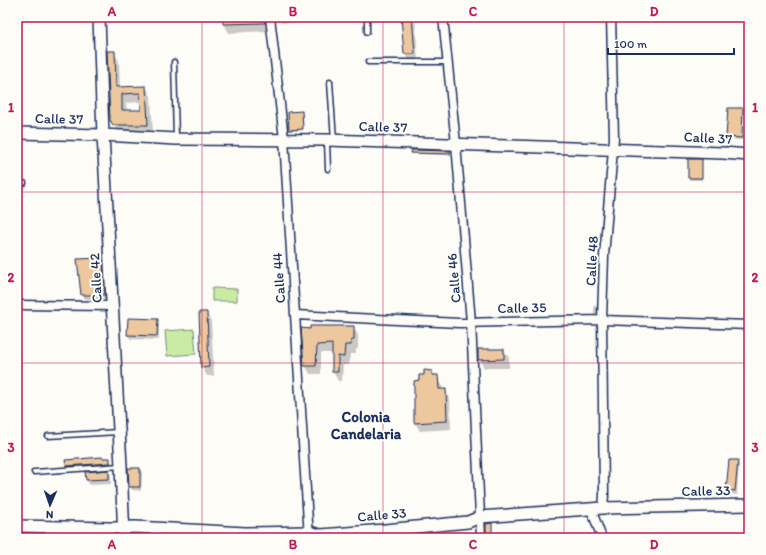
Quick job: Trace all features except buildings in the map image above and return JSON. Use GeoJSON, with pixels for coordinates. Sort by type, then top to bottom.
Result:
{"type":"FeatureCollection","features":[{"type":"Feature","properties":{"kind":"street","name":"Calle 42"},"geometry":{"type":"LineString","coordinates":[[99,17],[103,135],[113,306],[123,533]]}},
{"type":"Feature","properties":{"kind":"street","name":"Calle 44"},"geometry":{"type":"LineString","coordinates":[[270,17],[284,139],[309,535]]}},
{"type":"Feature","properties":{"kind":"street","name":"Calle 46"},"geometry":{"type":"LineString","coordinates":[[443,17],[456,144],[471,322],[481,538]]}},
{"type":"Feature","properties":{"kind":"street","name":"Calle 48"},"geometry":{"type":"LineString","coordinates":[[603,508],[602,320],[604,256],[614,150],[611,17]]}},
{"type":"Feature","properties":{"kind":"street","name":"Calle 37"},"geometry":{"type":"LineString","coordinates":[[17,133],[103,135],[176,139],[331,140],[749,155]]}},
{"type":"Feature","properties":{"kind":"street"},"geometry":{"type":"LineString","coordinates":[[17,305],[113,306]]}},
{"type":"Feature","properties":{"kind":"street","name":"Calle 35"},"geometry":{"type":"LineString","coordinates":[[295,314],[459,323],[602,320],[749,325]]}},
{"type":"Feature","properties":{"kind":"street","name":"Calle 33"},"geometry":{"type":"LineString","coordinates":[[17,526],[109,528],[123,533],[135,527],[245,533],[321,535],[468,522],[480,517],[603,508],[749,505]]}},
{"type":"Feature","properties":{"kind":"street"},"geometry":{"type":"LineString","coordinates":[[591,509],[602,538]]}},
{"type":"Feature","properties":{"kind":"lane"},"geometry":{"type":"LineString","coordinates":[[367,17],[367,32]]}},
{"type":"Feature","properties":{"kind":"lane"},"geometry":{"type":"LineString","coordinates":[[174,62],[176,139]]}},
{"type":"Feature","properties":{"kind":"lane"},"geometry":{"type":"LineString","coordinates":[[368,62],[448,62]]}},
{"type":"Feature","properties":{"kind":"lane"},"geometry":{"type":"LineString","coordinates":[[328,169],[331,140],[330,82]]}},
{"type":"Feature","properties":{"kind":"lane"},"geometry":{"type":"LineString","coordinates":[[17,183],[24,183]]}},
{"type":"Feature","properties":{"kind":"lane"},"geometry":{"type":"LineString","coordinates":[[48,436],[119,432]]}},
{"type":"Feature","properties":{"kind":"lane"},"geometry":{"type":"LineString","coordinates":[[34,472],[121,466]]}},
{"type":"Feature","properties":{"kind":"shaded area"},"geometry":{"type":"Polygon","coordinates":[[[746,72],[749,73],[749,146],[743,145],[746,113],[746,72]]]}},
{"type":"Feature","properties":{"kind":"green space"},"geometry":{"type":"Polygon","coordinates":[[[212,288],[237,289],[237,301],[212,301],[212,288]]]}},
{"type":"Feature","properties":{"kind":"green space"},"geometry":{"type":"Polygon","coordinates":[[[194,329],[196,354],[167,356],[165,331],[194,329]]]}},
{"type":"Feature","properties":{"kind":"district","name":"Colonia Candelaria"},"geometry":{"type":"Point","coordinates":[366,426]}}]}
